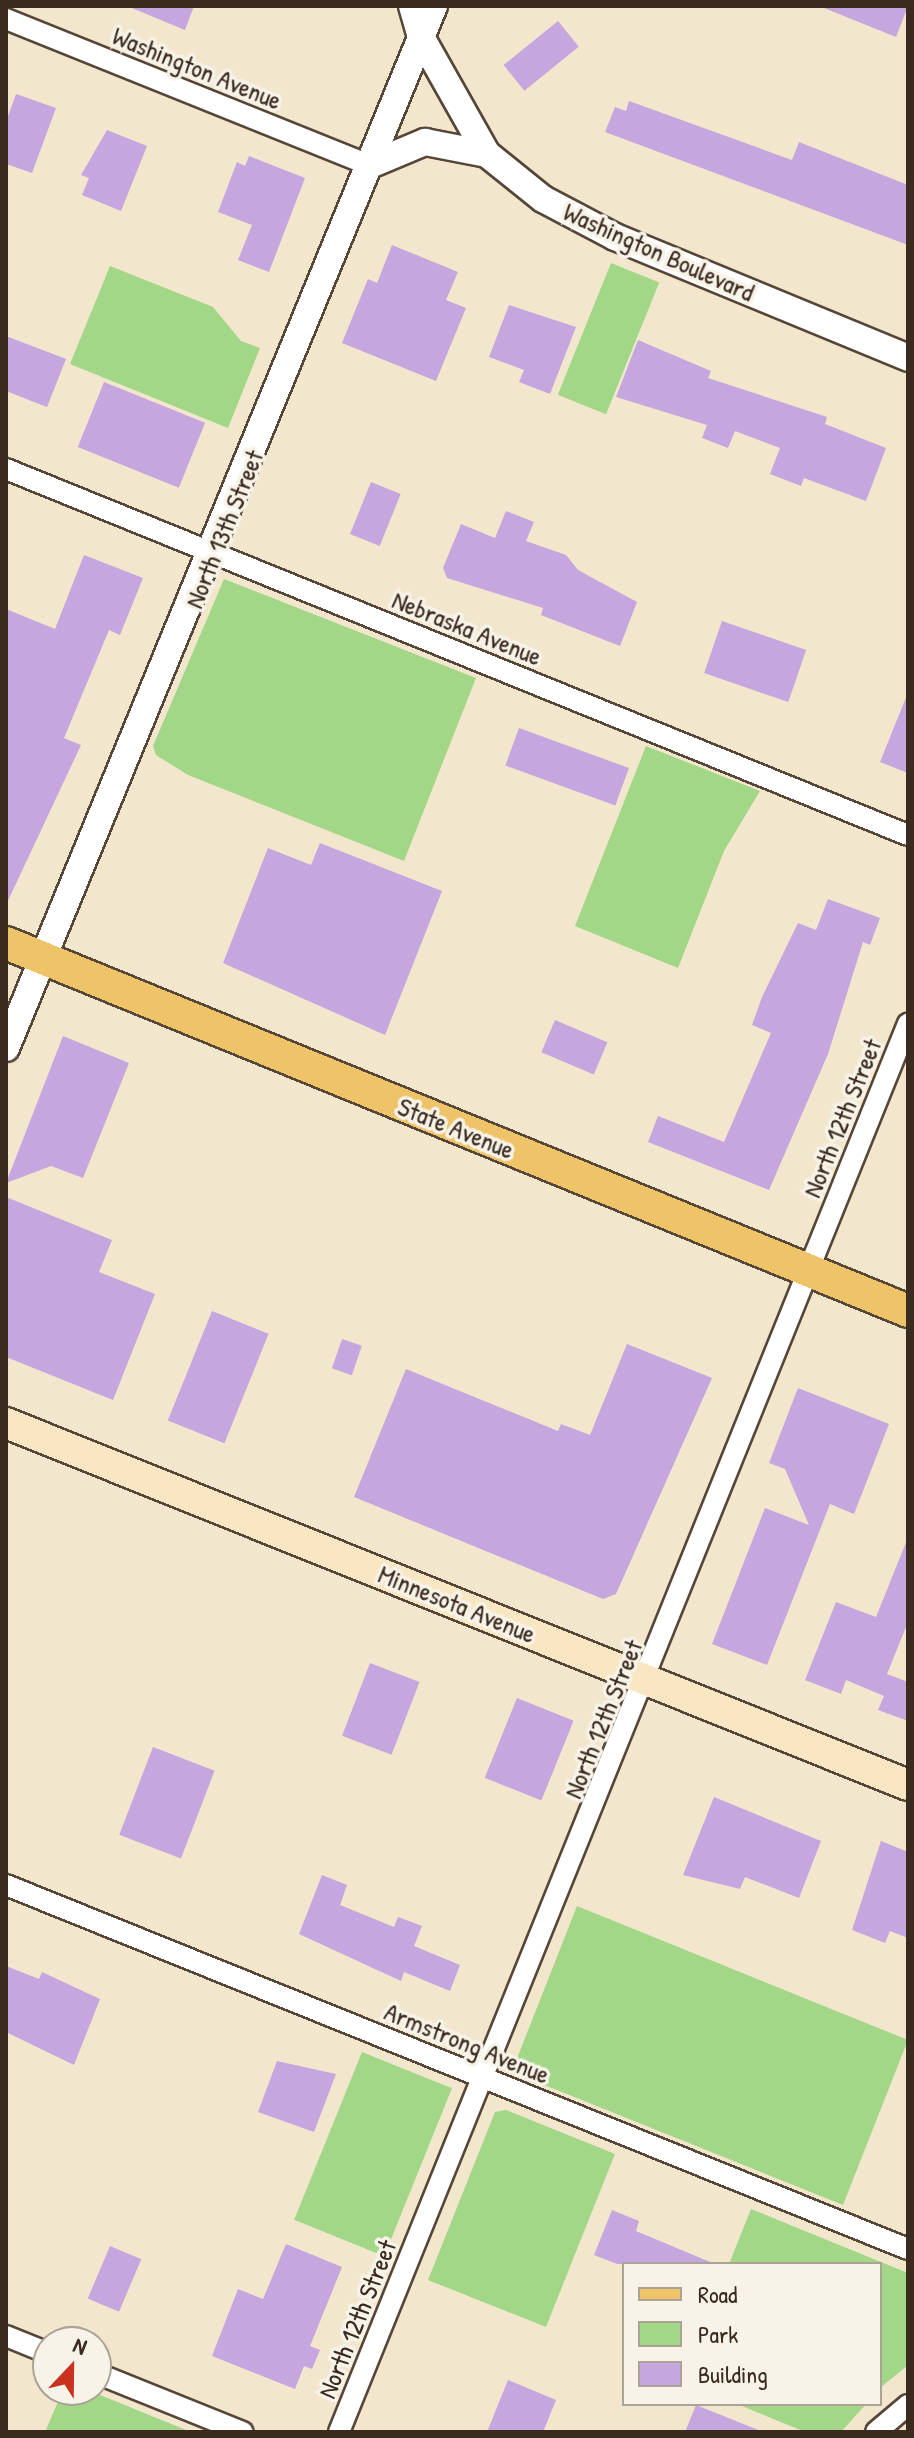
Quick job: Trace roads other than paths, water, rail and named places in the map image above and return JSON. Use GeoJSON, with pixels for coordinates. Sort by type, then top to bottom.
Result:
{"type":"FeatureCollection","features":[{"type":"Feature","properties":{"kind":"main road","name":"State Avenue"},"geometry":{"type":"LineString","coordinates":[[6,943],[908,1311]]}},
{"type":"Feature","properties":{"kind":"main road","name":"Minnesota Avenue"},"geometry":{"type":"LineString","coordinates":[[6,1423],[908,1785]]}},
{"type":"Feature","properties":{"kind":"street","name":"Washington Boulevard"},"geometry":{"type":"LineString","coordinates":[[412,6],[421,37],[487,154],[543,199],[615,237],[908,358]]}},
{"type":"Feature","properties":{"kind":"street","name":"North 13th Street"},"geometry":{"type":"LineString","coordinates":[[6,1048],[214,553],[434,6]]}},
{"type":"Feature","properties":{"kind":"street","name":"Washington Avenue"},"geometry":{"type":"LineString","coordinates":[[6,19],[370,165]]}},
{"type":"Feature","properties":{"kind":"street"},"geometry":{"type":"LineString","coordinates":[[370,165],[425,142],[487,154]]}},
{"type":"Feature","properties":{"kind":"street","name":"Nebraska Avenue"},"geometry":{"type":"LineString","coordinates":[[6,469],[908,835]]}},
{"type":"Feature","properties":{"kind":"street","name":"North 12th Street"},"geometry":{"type":"LineString","coordinates":[[339,2432],[647,1681],[908,1024]]}},
{"type":"Feature","properties":{"kind":"street","name":"Armstrong Avenue"},"geometry":{"type":"LineString","coordinates":[[6,1885],[908,2249]]}},
{"type":"Feature","properties":{"kind":"street"},"geometry":{"type":"LineString","coordinates":[[6,2336],[32,2347]]}},
{"type":"Feature","properties":{"kind":"street"},"geometry":{"type":"LineString","coordinates":[[112,2379],[243,2432]]}},
{"type":"Feature","properties":{"kind":"street"},"geometry":{"type":"LineString","coordinates":[[876,2432],[908,2405]]}}]}
